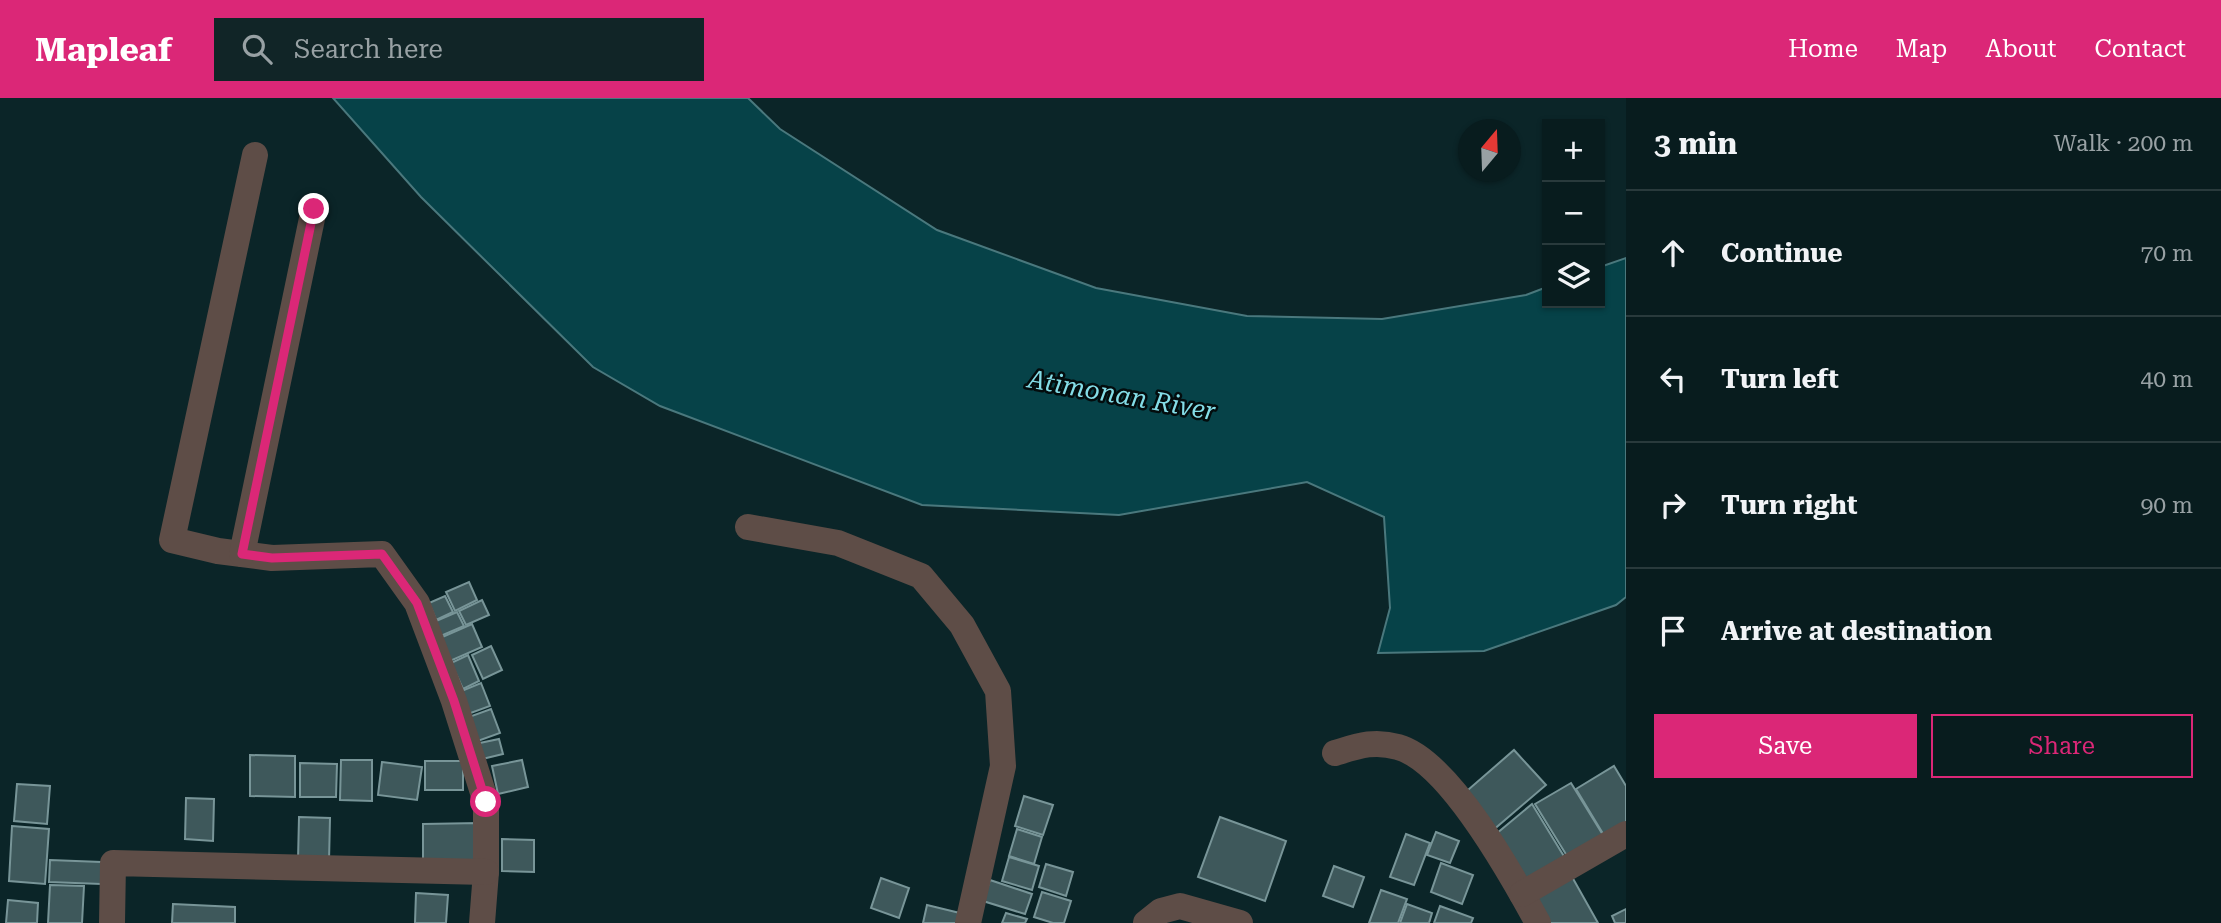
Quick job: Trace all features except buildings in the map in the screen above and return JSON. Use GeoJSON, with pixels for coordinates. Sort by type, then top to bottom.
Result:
{"type":"FeatureCollection","features":[{"type":"Feature","properties":{"kind":"street"},"geometry":{"type":"LineString","coordinates":[[255,155],[172,540],[218,551],[272,558],[382,554],[417,603],[454,701],[486,802],[486,872],[482,923]]}},
{"type":"Feature","properties":{"kind":"street"},"geometry":{"type":"LineString","coordinates":[[242,554],[314,209]]}},
{"type":"Feature","properties":{"kind":"street"},"geometry":{"type":"LineString","coordinates":[[748,527],[838,543],[921,576],[962,625],[998,691],[1003,766],[968,923]]}},
{"type":"Feature","properties":{"kind":"street"},"geometry":{"type":"LineString","coordinates":[[1335,753],[1370,743],[1400,747],[1434,769],[1485,832],[1538,923]]}},
{"type":"Feature","properties":{"kind":"street"},"geometry":{"type":"LineString","coordinates":[[1522,894],[1626,834]]}},
{"type":"Feature","properties":{"kind":"street"},"geometry":{"type":"LineString","coordinates":[[112,923],[113,863],[486,872]]}},
{"type":"Feature","properties":{"kind":"street"},"geometry":{"type":"LineString","coordinates":[[1146,923],[1161,911],[1180,906],[1240,923]]}},
{"type":"Feature","properties":{"kind":"water","name":"Atimonan River"},"geometry":{"type":"Polygon","coordinates":[[[333,98],[748,98],[780,129],[937,230],[1096,288],[1247,316],[1382,319],[1526,295],[1542,289],[1542,308],[1605,308],[1605,265],[1626,258],[1626,597],[1616,605],[1484,651],[1378,653],[1390,608],[1384,517],[1307,482],[1119,515],[922,505],[660,406],[593,367],[421,197],[333,98]]]}},
{"type":"Feature","properties":{"kind":"route"},"geometry":{"type":"LineString","coordinates":[[314,209],[242,554],[272,558],[310,558],[382,554],[417,603],[454,701],[486,802]]}}]}
